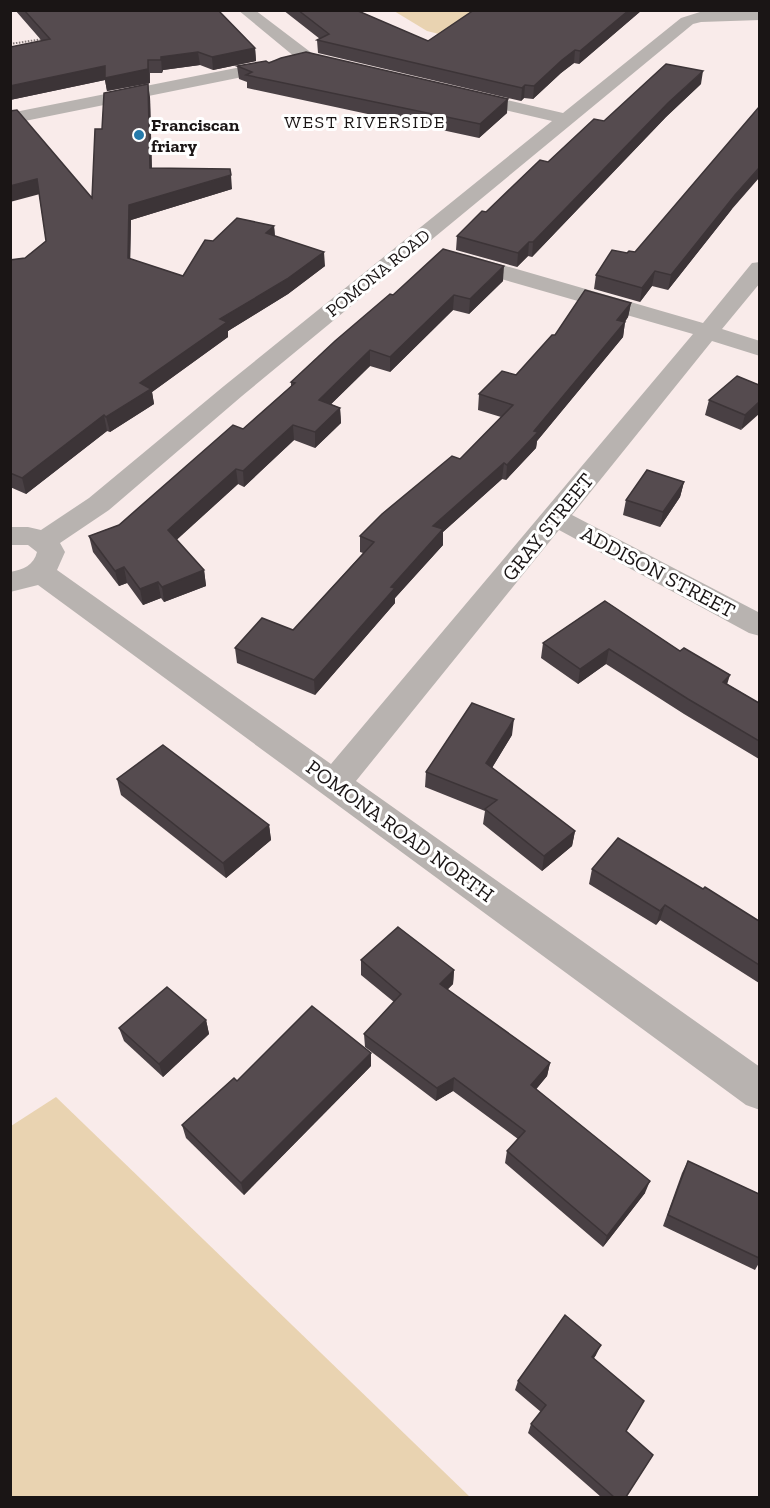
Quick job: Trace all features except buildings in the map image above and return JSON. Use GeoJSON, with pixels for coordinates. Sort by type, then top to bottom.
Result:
{"type":"FeatureCollection","features":[{"type":"Feature","properties":{"kind":"street"},"geometry":{"type":"LineString","coordinates":[[245,10],[307,58],[360,71]]}},
{"type":"Feature","properties":{"kind":"street","name":"POMONA ROAD"},"geometry":{"type":"LineString","coordinates":[[32,565],[99,504],[233,391],[687,21],[714,13],[759,15]]}},
{"type":"Feature","properties":{"kind":"street"},"geometry":{"type":"LineString","coordinates":[[10,119],[307,58]]}},
{"type":"Feature","properties":{"kind":"street"},"geometry":{"type":"LineString","coordinates":[[451,92],[565,119]]}},
{"type":"Feature","properties":{"kind":"street"},"geometry":{"type":"LineString","coordinates":[[412,246],[706,331],[759,350]]}},
{"type":"Feature","properties":{"kind":"street","name":"GRAY STREET"},"geometry":{"type":"LineString","coordinates":[[334,784],[556,518],[759,268]]}},
{"type":"Feature","properties":{"kind":"street","name":"ADDISON STREET"},"geometry":{"type":"LineString","coordinates":[[556,518],[759,626]]}},
{"type":"Feature","properties":{"kind":"street"},"geometry":{"type":"LineString","coordinates":[[10,536],[35,537],[32,565]]}},
{"type":"Feature","properties":{"kind":"street","name":"POMONA ROAD NORTH"},"geometry":{"type":"LineString","coordinates":[[32,565],[759,1091]]}},
{"type":"Feature","properties":{"kind":"path"},"geometry":{"type":"LineString","coordinates":[[10,44],[46,39]]}},
{"type":"Feature","properties":{"kind":"shaded area"},"geometry":{"type":"Polygon","coordinates":[[[394,11],[486,11],[447,36],[427,31],[394,11]]]}},
{"type":"Feature","properties":{"kind":"shaded area"},"geometry":{"type":"Polygon","coordinates":[[[56,1097],[470,1497],[11,1497],[11,1126],[56,1097]]]}},
{"type":"Feature","properties":{"kind":"place","name":"Franciscan friary"},"geometry":{"type":"Point","coordinates":[139,135]}},
{"type":"Feature","properties":{"kind":"district","name":"WEST RIVERSIDE"},"geometry":{"type":"Point","coordinates":[365,122]}}]}
